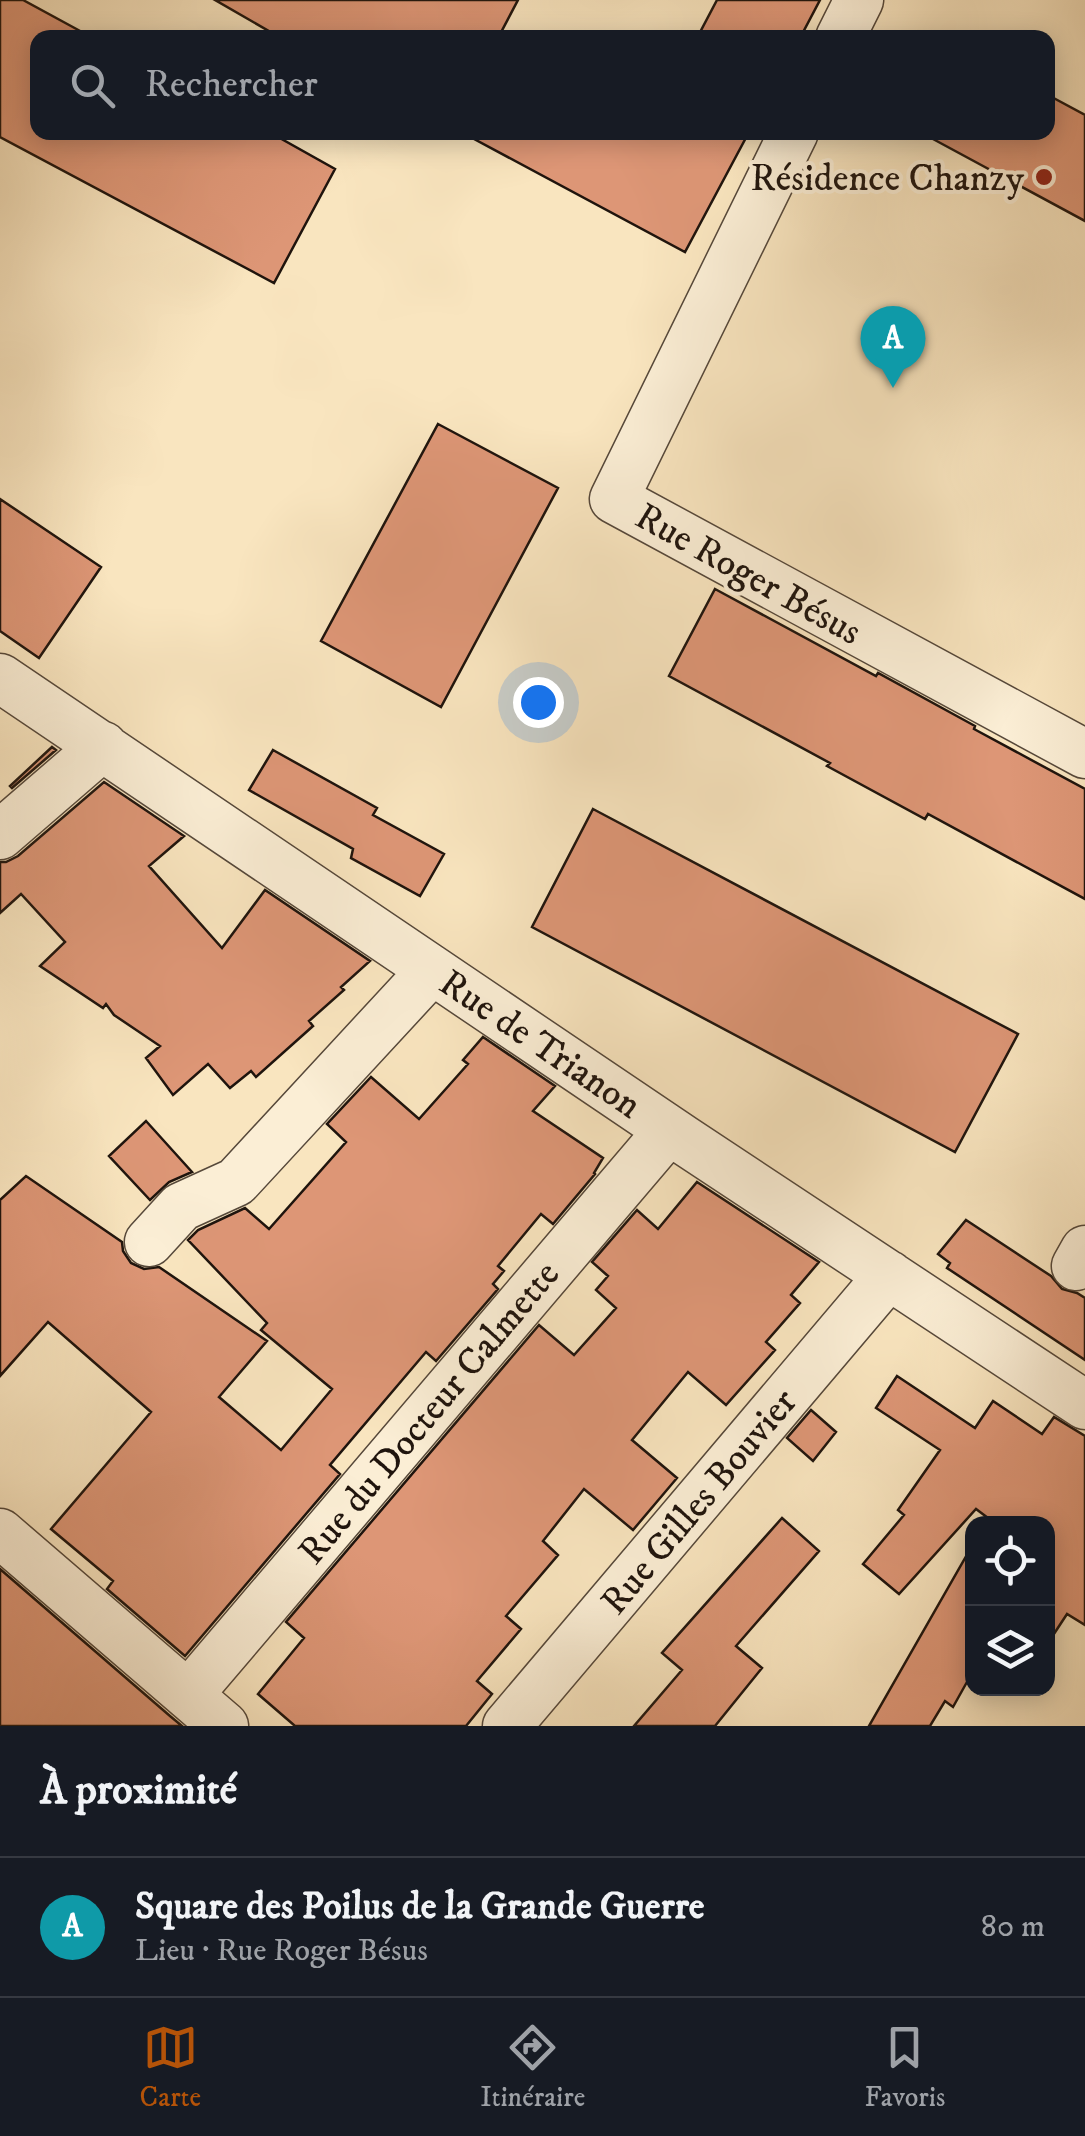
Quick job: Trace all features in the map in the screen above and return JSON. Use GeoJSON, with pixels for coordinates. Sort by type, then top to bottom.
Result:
{"type":"FeatureCollection","features":[{"type":"Feature","properties":{"kind":"street"},"geometry":{"type":"LineString","coordinates":[[844,30],[859,0]]}},
{"type":"Feature","properties":{"kind":"street","name":"Rue Roger Bésus"},"geometry":{"type":"LineString","coordinates":[[790,140],[614,500],[1085,754]]}},
{"type":"Feature","properties":{"kind":"street","name":"Rue de Trianon"},"geometry":{"type":"LineString","coordinates":[[0,678],[1085,1406]]}},
{"type":"Feature","properties":{"kind":"street"},"geometry":{"type":"LineString","coordinates":[[0,835],[103,746]]}},
{"type":"Feature","properties":{"kind":"street"},"geometry":{"type":"LineString","coordinates":[[149,1242],[182,1207],[236,1182],[432,970]]}},
{"type":"Feature","properties":{"kind":"street","name":"Rue du Docteur Calmette"},"geometry":{"type":"LineString","coordinates":[[188,1695],[669,1130]]}},
{"type":"Feature","properties":{"kind":"street","name":"Rue Gilles Bouvier"},"geometry":{"type":"LineString","coordinates":[[507,1726],[889,1276]]}},
{"type":"Feature","properties":{"kind":"street"},"geometry":{"type":"LineString","coordinates":[[0,1533],[224,1726]]}},
{"type":"Feature","properties":{"kind":"building"},"geometry":{"type":"Polygon","coordinates":[[[0,0],[23,0],[78,30],[30,30],[30,140],[283,140],[335,169],[274,283],[0,137],[0,0]]]}},
{"type":"Feature","properties":{"kind":"building"},"geometry":{"type":"Polygon","coordinates":[[[215,0],[518,0],[502,30],[267,30],[215,0]]]}},
{"type":"Feature","properties":{"kind":"building"},"geometry":{"type":"Polygon","coordinates":[[[717,0],[820,0],[804,30],[701,30],[717,0]]]}},
{"type":"Feature","properties":{"kind":"building","name":"Résidence Chanzy"},"geometry":{"type":"Polygon","coordinates":[[[1055,99],[1085,115],[1085,221],[935,140],[1055,140],[1055,99]]]}},
{"type":"Feature","properties":{"kind":"building"},"geometry":{"type":"Polygon","coordinates":[[[476,140],[745,140],[685,252],[476,140]]]}},
{"type":"Feature","properties":{"kind":"building"},"geometry":{"type":"Polygon","coordinates":[[[438,424],[558,488],[441,707],[321,641],[438,424]]]}},
{"type":"Feature","properties":{"kind":"building"},"geometry":{"type":"Polygon","coordinates":[[[0,499],[101,567],[39,658],[0,631],[0,499]]]}},
{"type":"Feature","properties":{"kind":"building"},"geometry":{"type":"Polygon","coordinates":[[[715,589],[876,676],[878,673],[1085,789],[1085,899],[928,814],[925,819],[669,676],[715,589]]]}},
{"type":"Feature","properties":{"kind":"building"},"geometry":{"type":"Polygon","coordinates":[[[52,747],[56,750],[10,786],[52,747]]]}},
{"type":"Feature","properties":{"kind":"building"},"geometry":{"type":"Polygon","coordinates":[[[273,750],[377,808],[373,815],[444,854],[420,896],[351,858],[353,849],[249,790],[273,750]]]}},
{"type":"Feature","properties":{"kind":"building"},"geometry":{"type":"Polygon","coordinates":[[[104,782],[184,836],[149,866],[222,948],[265,890],[370,961],[309,1021],[313,1026],[256,1077],[251,1071],[230,1088],[208,1064],[173,1095],[146,1058],[160,1046],[114,1015],[106,1004],[103,1008],[40,966],[65,942],[21,894],[0,913],[0,862],[18,856],[104,782]]]}},
{"type":"Feature","properties":{"kind":"building"},"geometry":{"type":"Polygon","coordinates":[[[593,809],[1018,1034],[955,1152],[532,927],[593,809]]]}},
{"type":"Feature","properties":{"kind":"building"},"geometry":{"type":"Polygon","coordinates":[[[483,1037],[555,1086],[533,1111],[603,1158],[595,1174],[553,1224],[541,1214],[498,1266],[504,1271],[493,1284],[498,1289],[436,1361],[426,1352],[330,1465],[340,1474],[185,1656],[107,1589],[113,1581],[51,1529],[151,1412],[48,1322],[0,1376],[0,1200],[26,1176],[122,1242],[131,1263],[144,1269],[159,1267],[267,1341],[219,1397],[281,1450],[332,1389],[261,1330],[267,1323],[188,1240],[198,1230],[245,1208],[269,1229],[346,1142],[327,1124],[371,1077],[419,1119],[468,1064],[463,1060],[483,1037]]]}},
{"type":"Feature","properties":{"kind":"building"},"geometry":{"type":"Polygon","coordinates":[[[146,1121],[192,1172],[169,1182],[150,1200],[109,1156],[146,1121]]]}},
{"type":"Feature","properties":{"kind":"building"},"geometry":{"type":"Polygon","coordinates":[[[697,1182],[819,1262],[791,1295],[800,1303],[766,1342],[775,1350],[726,1405],[688,1372],[632,1440],[677,1478],[633,1530],[584,1489],[543,1541],[558,1555],[506,1616],[521,1629],[477,1681],[492,1694],[466,1726],[295,1726],[258,1694],[304,1638],[286,1622],[539,1325],[574,1355],[616,1308],[596,1290],[608,1276],[592,1262],[637,1210],[658,1229],[697,1182]]]}},
{"type":"Feature","properties":{"kind":"building"},"geometry":{"type":"Polygon","coordinates":[[[966,1220],[1051,1276],[1062,1289],[1085,1298],[1085,1360],[947,1268],[950,1263],[938,1254],[966,1220]]]}},
{"type":"Feature","properties":{"kind":"building"},"geometry":{"type":"Polygon","coordinates":[[[897,1376],[975,1428],[993,1401],[1042,1434],[1054,1417],[1085,1436],[1085,1625],[1067,1614],[1055,1632],[1055,1516],[985,1516],[976,1509],[965,1516],[965,1521],[899,1594],[863,1564],[904,1515],[898,1510],[940,1450],[876,1408],[897,1376]]]}},
{"type":"Feature","properties":{"kind":"building"},"geometry":{"type":"Polygon","coordinates":[[[811,1410],[836,1432],[813,1461],[787,1438],[811,1410]]]}},
{"type":"Feature","properties":{"kind":"building"},"geometry":{"type":"Polygon","coordinates":[[[782,1518],[819,1551],[736,1646],[762,1668],[715,1726],[634,1726],[682,1670],[662,1653],[782,1518]]]}},
{"type":"Feature","properties":{"kind":"building"},"geometry":{"type":"Polygon","coordinates":[[[965,1558],[965,1686],[953,1707],[945,1701],[930,1726],[869,1726],[965,1558]]]}},
{"type":"Feature","properties":{"kind":"building"},"geometry":{"type":"Polygon","coordinates":[[[0,1569],[170,1716],[182,1726],[0,1726],[0,1569]]]}},
{"type":"Feature","properties":{"kind":"place","name":"Résidence Chanzy"},"geometry":{"type":"Point","coordinates":[1044,177]}},
{"type":"Feature","properties":{"kind":"place","name":"Square des Poilus de la Grande Guerre"},"geometry":{"type":"Point","coordinates":[893,388]}}]}
